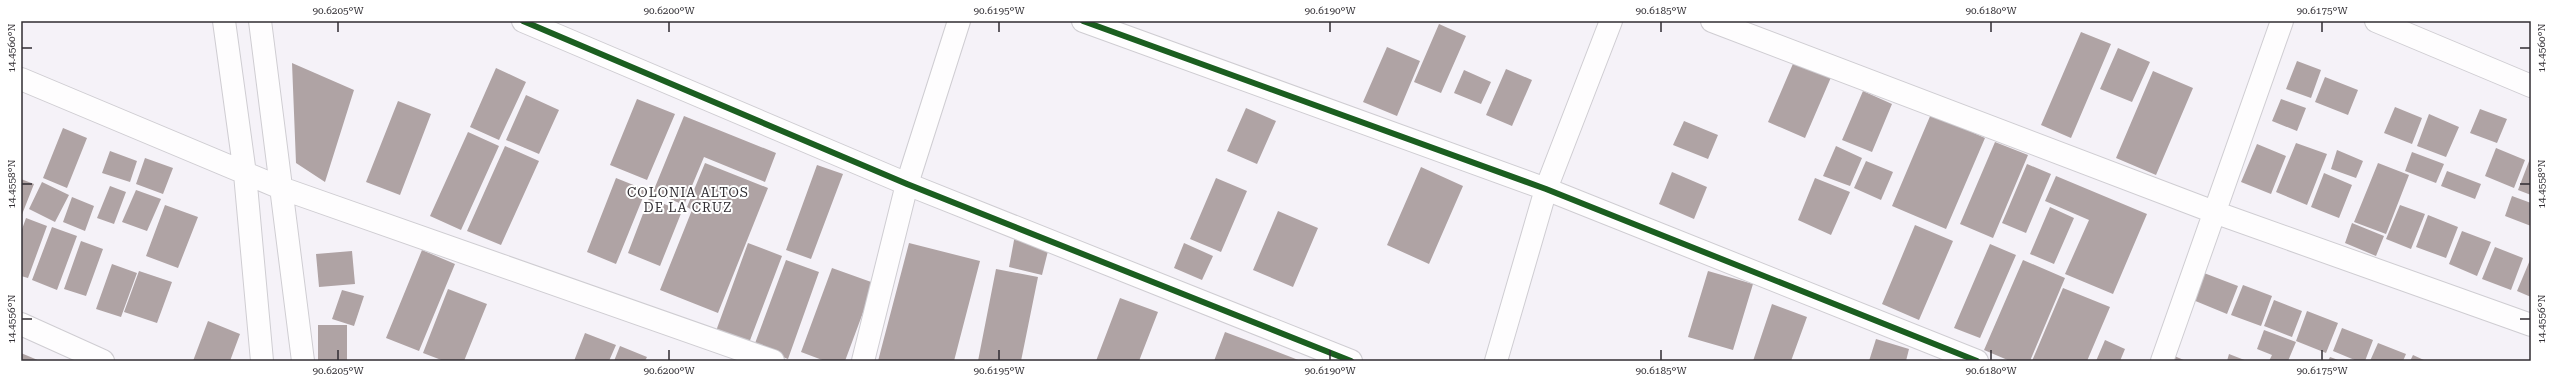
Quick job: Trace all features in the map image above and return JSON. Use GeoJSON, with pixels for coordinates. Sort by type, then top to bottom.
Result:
{"type":"FeatureCollection","features":[{"type":"Feature","properties":{"kind":"street"},"geometry":{"type":"LineString","coordinates":[[224,21],[245,174],[262,361]]}},
{"type":"Feature","properties":{"kind":"street"},"geometry":{"type":"LineString","coordinates":[[260,21],[304,361]]}},
{"type":"Feature","properties":{"kind":"street"},"geometry":{"type":"LineString","coordinates":[[523,21],[907,184],[1351,361]]}},
{"type":"Feature","properties":{"kind":"street"},"geometry":{"type":"LineString","coordinates":[[863,361],[907,184],[959,21]]}},
{"type":"Feature","properties":{"kind":"street"},"geometry":{"type":"LineString","coordinates":[[1083,21],[1546,189],[1978,361]]}},
{"type":"Feature","properties":{"kind":"street"},"geometry":{"type":"LineString","coordinates":[[1496,361],[1546,189],[1611,21]]}},
{"type":"Feature","properties":{"kind":"street"},"geometry":{"type":"LineString","coordinates":[[1712,21],[2214,212],[2531,325]]}},
{"type":"Feature","properties":{"kind":"street"},"geometry":{"type":"LineString","coordinates":[[2162,361],[2282,21]]}},
{"type":"Feature","properties":{"kind":"street"},"geometry":{"type":"LineString","coordinates":[[2376,21],[2531,86]]}},
{"type":"Feature","properties":{"kind":"street"},"geometry":{"type":"LineString","coordinates":[[21,79],[281,188],[773,361]]}},
{"type":"Feature","properties":{"kind":"street"},"geometry":{"type":"LineString","coordinates":[[21,324],[103,361]]}},
{"type":"Feature","properties":{"kind":"building"},"geometry":{"type":"Polygon","coordinates":[[[1439,24],[1466,36],[1441,93],[1414,82],[1439,24]]]}},
{"type":"Feature","properties":{"kind":"building"},"geometry":{"type":"Polygon","coordinates":[[[2081,32],[2111,44],[2071,138],[2041,125],[2081,32]]]}},
{"type":"Feature","properties":{"kind":"building"},"geometry":{"type":"Polygon","coordinates":[[[1387,47],[1420,61],[1397,116],[1363,102],[1387,47]]]}},
{"type":"Feature","properties":{"kind":"building"},"geometry":{"type":"Polygon","coordinates":[[[2118,48],[2150,62],[2132,102],[2100,89],[2118,48]]]}},
{"type":"Feature","properties":{"kind":"building"},"geometry":{"type":"Polygon","coordinates":[[[1795,59],[1832,75],[1805,138],[1768,122],[1795,59]]]}},
{"type":"Feature","properties":{"kind":"building"},"geometry":{"type":"Polygon","coordinates":[[[2297,61],[2321,70],[2311,98],[2286,89],[2297,61]]]}},
{"type":"Feature","properties":{"kind":"building"},"geometry":{"type":"Polygon","coordinates":[[[292,63],[354,90],[325,182],[296,163],[292,63]]]}},
{"type":"Feature","properties":{"kind":"building"},"geometry":{"type":"Polygon","coordinates":[[[496,68],[526,82],[499,140],[470,127],[496,68]]]}},
{"type":"Feature","properties":{"kind":"building"},"geometry":{"type":"Polygon","coordinates":[[[1506,69],[1532,80],[1512,126],[1486,115],[1506,69]]]}},
{"type":"Feature","properties":{"kind":"building"},"geometry":{"type":"Polygon","coordinates":[[[1464,70],[1491,82],[1481,104],[1454,93],[1464,70]]]}},
{"type":"Feature","properties":{"kind":"building"},"geometry":{"type":"Polygon","coordinates":[[[2153,71],[2193,88],[2156,175],[2116,158],[2153,71]]]}},
{"type":"Feature","properties":{"kind":"building"},"geometry":{"type":"Polygon","coordinates":[[[2325,77],[2358,90],[2348,115],[2315,102],[2325,77]]]}},
{"type":"Feature","properties":{"kind":"building"},"geometry":{"type":"Polygon","coordinates":[[[1863,91],[1892,104],[1872,152],[1842,140],[1863,91]]]}},
{"type":"Feature","properties":{"kind":"building"},"geometry":{"type":"Polygon","coordinates":[[[526,95],[559,110],[539,154],[506,140],[526,95]]]}},
{"type":"Feature","properties":{"kind":"building"},"geometry":{"type":"Polygon","coordinates":[[[637,99],[675,114],[647,180],[610,165],[637,99]]]}},
{"type":"Feature","properties":{"kind":"building"},"geometry":{"type":"Polygon","coordinates":[[[2281,99],[2306,108],[2297,131],[2272,121],[2281,99]]]}},
{"type":"Feature","properties":{"kind":"building"},"geometry":{"type":"Polygon","coordinates":[[[398,101],[431,114],[400,195],[366,182],[398,101]]]}},
{"type":"Feature","properties":{"kind":"building"},"geometry":{"type":"Polygon","coordinates":[[[2395,107],[2422,118],[2412,144],[2384,133],[2395,107]]]}},
{"type":"Feature","properties":{"kind":"building"},"geometry":{"type":"Polygon","coordinates":[[[1246,108],[1276,121],[1257,164],[1227,151],[1246,108]]]}},
{"type":"Feature","properties":{"kind":"building"},"geometry":{"type":"Polygon","coordinates":[[[2480,109],[2507,119],[2497,143],[2470,133],[2480,109]]]}},
{"type":"Feature","properties":{"kind":"building"},"geometry":{"type":"Polygon","coordinates":[[[1931,114],[1985,138],[1946,229],[1892,206],[1931,114]]]}},
{"type":"Feature","properties":{"kind":"building"},"geometry":{"type":"Polygon","coordinates":[[[2429,114],[2459,127],[2446,157],[2417,146],[2429,114]]]}},
{"type":"Feature","properties":{"kind":"building"},"geometry":{"type":"Polygon","coordinates":[[[684,116],[776,153],[765,182],[704,157],[684,205],[653,192],[684,116]]]}},
{"type":"Feature","properties":{"kind":"building"},"geometry":{"type":"Polygon","coordinates":[[[1684,121],[1718,135],[1708,159],[1673,145],[1684,121]]]}},
{"type":"Feature","properties":{"kind":"building"},"geometry":{"type":"Polygon","coordinates":[[[63,128],[87,138],[67,188],[43,178],[63,128]]]}},
{"type":"Feature","properties":{"kind":"building"},"geometry":{"type":"Polygon","coordinates":[[[468,132],[499,146],[461,230],[430,216],[468,132]]]}},
{"type":"Feature","properties":{"kind":"building"},"geometry":{"type":"Polygon","coordinates":[[[1995,142],[2028,155],[1993,238],[1960,224],[1995,142]]]}},
{"type":"Feature","properties":{"kind":"building"},"geometry":{"type":"Polygon","coordinates":[[[2296,143],[2327,154],[2307,205],[2276,192],[2296,143]]]}},
{"type":"Feature","properties":{"kind":"building"},"geometry":{"type":"Polygon","coordinates":[[[2257,144],[2286,156],[2271,194],[2241,182],[2257,144]]]}},
{"type":"Feature","properties":{"kind":"building"},"geometry":{"type":"Polygon","coordinates":[[[505,146],[539,161],[501,245],[467,231],[505,146]]]}},
{"type":"Feature","properties":{"kind":"building"},"geometry":{"type":"Polygon","coordinates":[[[1836,146],[1862,158],[1850,186],[1823,176],[1836,146]]]}},
{"type":"Feature","properties":{"kind":"building"},"geometry":{"type":"Polygon","coordinates":[[[2496,148],[2525,160],[2514,188],[2485,176],[2496,148]]]}},
{"type":"Feature","properties":{"kind":"building"},"geometry":{"type":"Polygon","coordinates":[[[2337,150],[2363,161],[2356,178],[2331,169],[2337,150]]]}},
{"type":"Feature","properties":{"kind":"building"},"geometry":{"type":"Polygon","coordinates":[[[110,151],[137,161],[130,182],[102,173],[110,151]]]}},
{"type":"Feature","properties":{"kind":"building"},"geometry":{"type":"Polygon","coordinates":[[[2412,152],[2444,164],[2436,183],[2405,171],[2412,152]]]}},
{"type":"Feature","properties":{"kind":"building"},"geometry":{"type":"Polygon","coordinates":[[[2531,156],[2531,195],[2518,190],[2531,156]]]}},
{"type":"Feature","properties":{"kind":"building"},"geometry":{"type":"Polygon","coordinates":[[[145,158],[173,168],[163,194],[136,184],[145,158]]]}},
{"type":"Feature","properties":{"kind":"building"},"geometry":{"type":"Polygon","coordinates":[[[1866,161],[1893,172],[1881,200],[1854,188],[1866,161]]]}},
{"type":"Feature","properties":{"kind":"building"},"geometry":{"type":"Polygon","coordinates":[[[705,163],[768,188],[718,313],[660,290],[692,210],[687,207],[705,163]]]}},
{"type":"Feature","properties":{"kind":"building"},"geometry":{"type":"Polygon","coordinates":[[[2378,163],[2409,175],[2386,234],[2354,222],[2378,163]]]}},
{"type":"Feature","properties":{"kind":"building"},"geometry":{"type":"Polygon","coordinates":[[[2027,164],[2051,174],[2026,233],[2002,223],[2027,164]]]}},
{"type":"Feature","properties":{"kind":"building"},"geometry":{"type":"Polygon","coordinates":[[[817,165],[843,174],[811,259],[786,250],[817,165]]]}},
{"type":"Feature","properties":{"kind":"building"},"geometry":{"type":"Polygon","coordinates":[[[1421,167],[1463,186],[1429,264],[1387,245],[1421,167]]]}},
{"type":"Feature","properties":{"kind":"building"},"geometry":{"type":"Polygon","coordinates":[[[2447,171],[2481,184],[2475,199],[2441,186],[2447,171]]]}},
{"type":"Feature","properties":{"kind":"building"},"geometry":{"type":"Polygon","coordinates":[[[1672,172],[1707,187],[1694,219],[1659,204],[1672,172]]]}},
{"type":"Feature","properties":{"kind":"building"},"geometry":{"type":"Polygon","coordinates":[[[2324,173],[2352,185],[2339,218],[2311,207],[2324,173]]]}},
{"type":"Feature","properties":{"kind":"building"},"geometry":{"type":"Polygon","coordinates":[[[2056,176],[2147,214],[2113,294],[2065,274],[2089,220],[2045,201],[2056,176]]]}},
{"type":"Feature","properties":{"kind":"building"},"geometry":{"type":"Polygon","coordinates":[[[616,178],[646,190],[616,264],[587,252],[616,178]]]}},
{"type":"Feature","properties":{"kind":"building"},"geometry":{"type":"Polygon","coordinates":[[[1216,178],[1247,191],[1221,252],[1190,239],[1216,178]]]}},
{"type":"Feature","properties":{"kind":"building"},"geometry":{"type":"Polygon","coordinates":[[[1815,178],[1850,192],[1831,235],[1798,220],[1815,178]]]}},
{"type":"Feature","properties":{"kind":"building"},"geometry":{"type":"Polygon","coordinates":[[[21,179],[34,184],[21,217],[21,179]]]}},
{"type":"Feature","properties":{"kind":"building"},"geometry":{"type":"Polygon","coordinates":[[[42,182],[69,195],[55,222],[29,209],[42,182]]]}},
{"type":"Feature","properties":{"kind":"building"},"geometry":{"type":"Polygon","coordinates":[[[110,186],[126,192],[114,224],[97,218],[110,186]]]}},
{"type":"Feature","properties":{"kind":"building"},"geometry":{"type":"Polygon","coordinates":[[[136,190],[161,199],[147,231],[122,222],[136,190]]]}},
{"type":"Feature","properties":{"kind":"building"},"geometry":{"type":"Polygon","coordinates":[[[2512,196],[2531,203],[2531,226],[2505,216],[2512,196]]]}},
{"type":"Feature","properties":{"kind":"building"},"geometry":{"type":"Polygon","coordinates":[[[72,197],[94,206],[85,231],[63,222],[72,197]]]}},
{"type":"Feature","properties":{"kind":"building"},"geometry":{"type":"Polygon","coordinates":[[[649,198],[682,211],[660,266],[628,253],[649,198]]]}},
{"type":"Feature","properties":{"kind":"building"},"geometry":{"type":"Polygon","coordinates":[[[165,205],[198,217],[178,268],[146,256],[165,205]]]}},
{"type":"Feature","properties":{"kind":"building"},"geometry":{"type":"Polygon","coordinates":[[[2400,205],[2425,214],[2411,249],[2386,239],[2400,205]]]}},
{"type":"Feature","properties":{"kind":"building"},"geometry":{"type":"Polygon","coordinates":[[[2050,207],[2074,218],[2054,264],[2030,254],[2050,207]]]}},
{"type":"Feature","properties":{"kind":"building"},"geometry":{"type":"Polygon","coordinates":[[[1278,211],[1318,228],[1293,287],[1253,270],[1278,211]]]}},
{"type":"Feature","properties":{"kind":"building"},"geometry":{"type":"Polygon","coordinates":[[[2428,215],[2458,227],[2446,258],[2416,247],[2428,215]]]}},
{"type":"Feature","properties":{"kind":"building"},"geometry":{"type":"Polygon","coordinates":[[[26,218],[47,226],[28,278],[21,276],[21,232],[26,218]]]}},
{"type":"Feature","properties":{"kind":"building"},"geometry":{"type":"Polygon","coordinates":[[[2352,223],[2384,236],[2376,256],[2345,243],[2352,223]]]}},
{"type":"Feature","properties":{"kind":"building"},"geometry":{"type":"Polygon","coordinates":[[[1915,225],[1953,241],[1919,320],[1882,304],[1915,225]]]}},
{"type":"Feature","properties":{"kind":"building"},"geometry":{"type":"Polygon","coordinates":[[[52,227],[77,236],[57,290],[32,280],[52,227]]]}},
{"type":"Feature","properties":{"kind":"building"},"geometry":{"type":"Polygon","coordinates":[[[2462,231],[2491,242],[2477,276],[2449,264],[2462,231]]]}},
{"type":"Feature","properties":{"kind":"building"},"geometry":{"type":"Polygon","coordinates":[[[1015,235],[1050,243],[1042,275],[1009,267],[1015,235]]]}},
{"type":"Feature","properties":{"kind":"building"},"geometry":{"type":"Polygon","coordinates":[[[81,241],[103,249],[86,296],[64,289],[81,241]]]}},
{"type":"Feature","properties":{"kind":"building"},"geometry":{"type":"Polygon","coordinates":[[[748,243],[782,256],[749,343],[716,331],[748,243]]]}},
{"type":"Feature","properties":{"kind":"building"},"geometry":{"type":"Polygon","coordinates":[[[909,243],[980,261],[954,361],[878,361],[909,243]]]}},
{"type":"Feature","properties":{"kind":"building"},"geometry":{"type":"Polygon","coordinates":[[[1184,243],[1213,256],[1202,280],[1174,268],[1184,243]]]}},
{"type":"Feature","properties":{"kind":"building"},"geometry":{"type":"Polygon","coordinates":[[[1990,244],[2016,255],[1980,338],[1954,328],[1990,244]]]}},
{"type":"Feature","properties":{"kind":"building"},"geometry":{"type":"Polygon","coordinates":[[[2495,247],[2523,258],[2511,290],[2482,279],[2495,247]]]}},
{"type":"Feature","properties":{"kind":"building"},"geometry":{"type":"Polygon","coordinates":[[[422,250],[455,264],[419,351],[386,338],[422,250]]]}},
{"type":"Feature","properties":{"kind":"building"},"geometry":{"type":"Polygon","coordinates":[[[352,251],[355,284],[319,287],[316,254],[352,251]]]}},
{"type":"Feature","properties":{"kind":"building"},"geometry":{"type":"Polygon","coordinates":[[[786,260],[819,272],[788,359],[754,346],[786,260]]]}},
{"type":"Feature","properties":{"kind":"building"},"geometry":{"type":"Polygon","coordinates":[[[2023,260],[2065,278],[2030,361],[2010,361],[1984,350],[2023,260]]]}},
{"type":"Feature","properties":{"kind":"building"},"geometry":{"type":"Polygon","coordinates":[[[2531,260],[2531,297],[2517,291],[2531,260]]]}},
{"type":"Feature","properties":{"kind":"building"},"geometry":{"type":"Polygon","coordinates":[[[112,264],[137,273],[121,317],[96,309],[112,264]]]}},
{"type":"Feature","properties":{"kind":"building"},"geometry":{"type":"Polygon","coordinates":[[[832,268],[874,283],[845,361],[825,361],[801,352],[832,268]]]}},
{"type":"Feature","properties":{"kind":"building"},"geometry":{"type":"Polygon","coordinates":[[[996,269],[1038,277],[1021,361],[978,361],[996,269]]]}},
{"type":"Feature","properties":{"kind":"building"},"geometry":{"type":"Polygon","coordinates":[[[139,271],[172,282],[157,323],[124,312],[139,271]]]}},
{"type":"Feature","properties":{"kind":"building"},"geometry":{"type":"Polygon","coordinates":[[[1708,271],[1753,284],[1733,350],[1688,337],[1708,271]]]}},
{"type":"Feature","properties":{"kind":"building"},"geometry":{"type":"Polygon","coordinates":[[[2204,273],[2238,286],[2227,314],[2193,300],[2204,273]]]}},
{"type":"Feature","properties":{"kind":"building"},"geometry":{"type":"Polygon","coordinates":[[[2243,285],[2272,296],[2261,326],[2231,315],[2243,285]]]}},
{"type":"Feature","properties":{"kind":"building"},"geometry":{"type":"Polygon","coordinates":[[[2063,288],[2110,307],[2087,361],[2032,361],[2063,288]]]}},
{"type":"Feature","properties":{"kind":"building"},"geometry":{"type":"Polygon","coordinates":[[[448,289],[487,304],[464,361],[444,361],[423,353],[448,289]]]}},
{"type":"Feature","properties":{"kind":"building"},"geometry":{"type":"Polygon","coordinates":[[[342,290],[364,296],[354,326],[332,319],[342,290]]]}},
{"type":"Feature","properties":{"kind":"building"},"geometry":{"type":"Polygon","coordinates":[[[1120,298],[1158,312],[1139,361],[1096,361],[1120,298]]]}},
{"type":"Feature","properties":{"kind":"building"},"geometry":{"type":"Polygon","coordinates":[[[2274,300],[2302,311],[2292,337],[2264,326],[2274,300]]]}},
{"type":"Feature","properties":{"kind":"building"},"geometry":{"type":"Polygon","coordinates":[[[1772,304],[1807,317],[1791,361],[1753,361],[1772,304]]]}},
{"type":"Feature","properties":{"kind":"building"},"geometry":{"type":"Polygon","coordinates":[[[2307,311],[2338,323],[2326,353],[2296,341],[2307,311]]]}},
{"type":"Feature","properties":{"kind":"building"},"geometry":{"type":"Polygon","coordinates":[[[208,321],[240,334],[230,361],[193,361],[208,321]]]}},
{"type":"Feature","properties":{"kind":"building"},"geometry":{"type":"Polygon","coordinates":[[[318,325],[347,325],[347,361],[318,361],[318,325]]]}},
{"type":"Feature","properties":{"kind":"building"},"geometry":{"type":"Polygon","coordinates":[[[2342,328],[2373,340],[2365,361],[2357,361],[2333,351],[2342,328]]]}},
{"type":"Feature","properties":{"kind":"building"},"geometry":{"type":"Polygon","coordinates":[[[2264,330],[2296,342],[2288,361],[2269,361],[2272,355],[2257,349],[2264,330]]]}},
{"type":"Feature","properties":{"kind":"building"},"geometry":{"type":"Polygon","coordinates":[[[1225,332],[1257,344],[1301,361],[1214,361],[1225,332]]]}},
{"type":"Feature","properties":{"kind":"building"},"geometry":{"type":"Polygon","coordinates":[[[585,333],[616,345],[609,361],[574,361],[585,333]]]}},
{"type":"Feature","properties":{"kind":"building"},"geometry":{"type":"Polygon","coordinates":[[[1876,339],[1909,349],[1906,361],[1869,361],[1876,339]]]}},
{"type":"Feature","properties":{"kind":"building"},"geometry":{"type":"Polygon","coordinates":[[[2105,340],[2125,349],[2120,361],[2096,361],[2105,340]]]}},
{"type":"Feature","properties":{"kind":"building"},"geometry":{"type":"Polygon","coordinates":[[[2378,343],[2406,354],[2403,361],[2370,361],[2378,343]]]}},
{"type":"Feature","properties":{"kind":"building"},"geometry":{"type":"Polygon","coordinates":[[[620,346],[647,357],[645,361],[614,361],[620,346]]]}},
{"type":"Feature","properties":{"kind":"building"},"geometry":{"type":"Polygon","coordinates":[[[21,353],[40,361],[21,361],[21,353]]]}},
{"type":"Feature","properties":{"kind":"building"},"geometry":{"type":"Polygon","coordinates":[[[2229,354],[2247,361],[2227,361],[2229,354]]]}},
{"type":"Feature","properties":{"kind":"building"},"geometry":{"type":"Polygon","coordinates":[[[2172,355],[2186,361],[2170,361],[2172,355]]]}},
{"type":"Feature","properties":{"kind":"building"},"geometry":{"type":"Polygon","coordinates":[[[2413,355],[2426,361],[2410,361],[2413,355]]]}},
{"type":"Feature","properties":{"kind":"building"},"geometry":{"type":"Polygon","coordinates":[[[2330,357],[2341,361],[2328,361],[2330,357]]]}},
{"type":"Feature","properties":{"kind":"cycle path"},"geometry":{"type":"LineString","coordinates":[[523,21],[907,184],[1351,361]]}},
{"type":"Feature","properties":{"kind":"cycle path"},"geometry":{"type":"LineString","coordinates":[[1083,21],[1546,189],[1977,361]]}},
{"type":"Feature","properties":{"kind":"district","name":"COLONIA ALTOS DE LA CRUZ"},"geometry":{"type":"Point","coordinates":[688,200]}}]}
